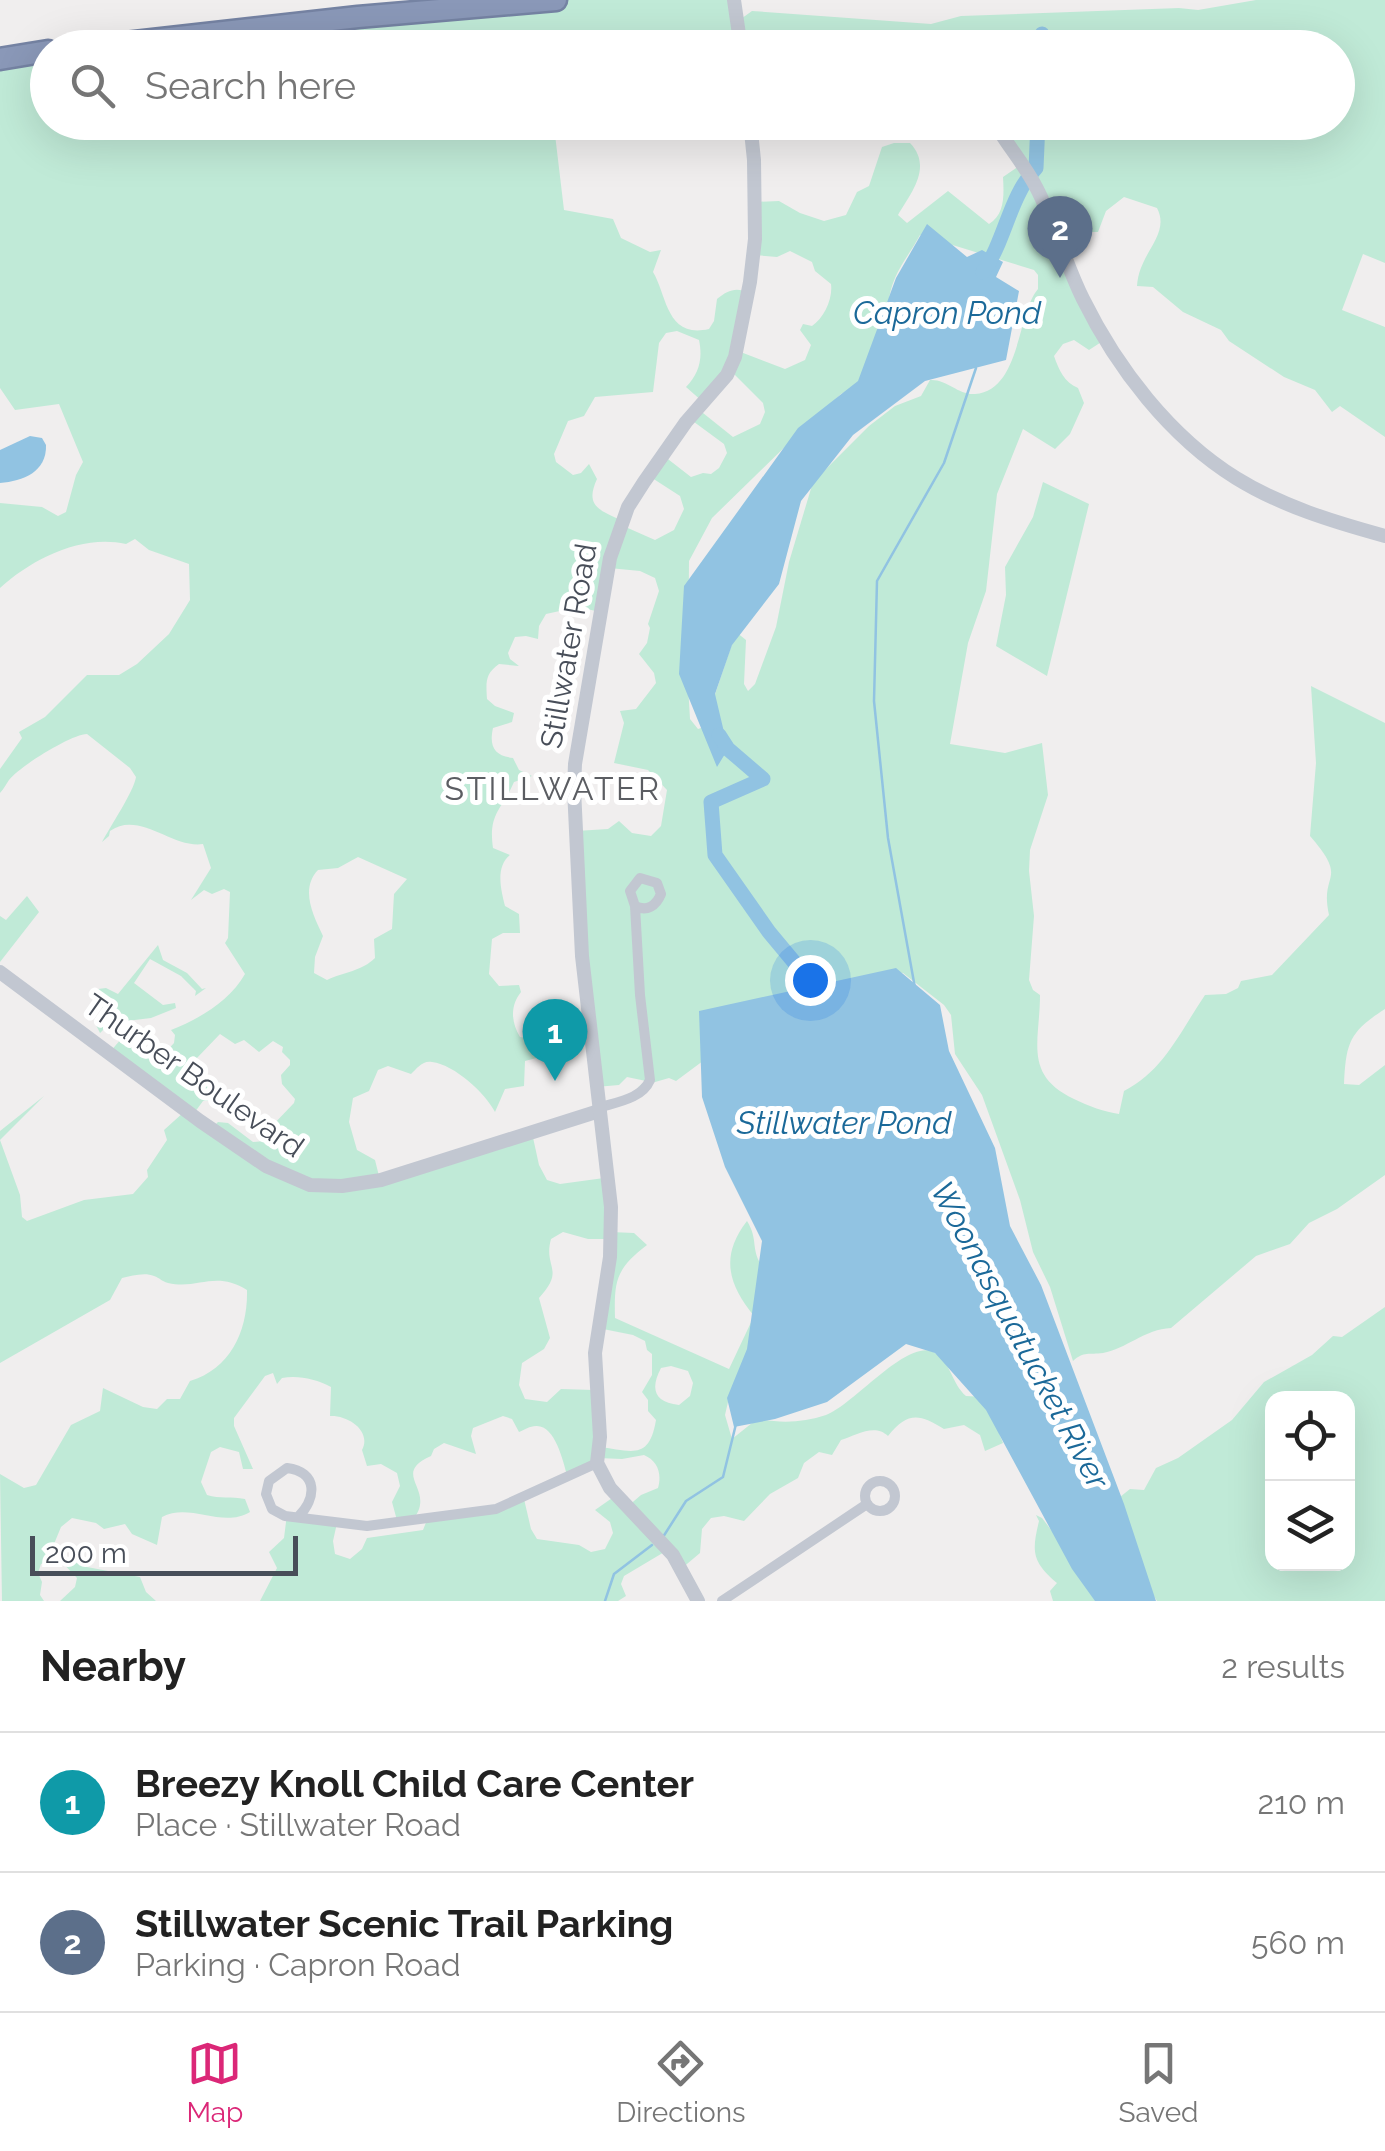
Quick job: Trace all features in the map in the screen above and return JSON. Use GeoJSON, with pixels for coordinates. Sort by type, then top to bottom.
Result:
{"type":"FeatureCollection","features":[{"type":"Feature","properties":{"kind":"highway"},"geometry":{"type":"LineString","coordinates":[[242,30],[556,0]]}},
{"type":"Feature","properties":{"kind":"highway"},"geometry":{"type":"LineString","coordinates":[[0,59],[30,54]]}},
{"type":"Feature","properties":{"kind":"street"},"geometry":{"type":"LineString","coordinates":[[734,0],[738,30]]}},
{"type":"Feature","properties":{"kind":"street","name":"Stillwater Road"},"geometry":{"type":"LineString","coordinates":[[597,1463],[600,1438],[595,1353],[611,1243],[610,1200],[582,956],[575,764],[610,558],[620,526],[644,482],[686,422],[727,376],[738,347],[755,239],[752,140]]}},
{"type":"Feature","properties":{"kind":"street"},"geometry":{"type":"LineString","coordinates":[[1006,140],[1034,183],[1100,330],[1148,399],[1228,472],[1252,486],[1317,515],[1385,536]]}},
{"type":"Feature","properties":{"kind":"street"},"geometry":{"type":"LineString","coordinates":[[599,1109],[638,1094],[650,1080],[635,906]]}},
{"type":"Feature","properties":{"kind":"street","name":"Thurber Boulevard"},"geometry":{"type":"LineString","coordinates":[[0,972],[200,1121],[266,1166],[310,1185],[342,1186],[381,1180],[599,1109]]}},
{"type":"Feature","properties":{"kind":"street"},"geometry":{"type":"LineString","coordinates":[[298,1517],[313,1497],[312,1484],[306,1474],[287,1468],[269,1482],[266,1494],[272,1509],[285,1516],[367,1526],[496,1509],[597,1463],[610,1488],[673,1555],[698,1601]]}},
{"type":"Feature","properties":{"kind":"street"},"geometry":{"type":"LineString","coordinates":[[722,1601],[867,1504]]}},
{"type":"Feature","properties":{"kind":"green space"},"geometry":{"type":"Polygon","coordinates":[[[553,0],[733,0],[738,21],[752,11],[931,24],[961,16],[1198,10],[1256,0],[1385,0],[1385,263],[1363,254],[1342,310],[1385,327],[1385,437],[1340,406],[1332,412],[1315,390],[1284,377],[1229,341],[1221,330],[1183,312],[1153,287],[1137,286],[1160,218],[1157,208],[1124,197],[1106,211],[1098,232],[1088,232],[1067,242],[1080,283],[1109,337],[1089,350],[1074,340],[1063,344],[1054,356],[1063,375],[1078,388],[1084,403],[1070,434],[1055,449],[1023,429],[997,494],[986,591],[968,643],[950,744],[1005,753],[1042,743],[1048,795],[1030,850],[1029,871],[1034,916],[1029,980],[1040,995],[1038,1055],[1047,1079],[1058,1090],[1085,1104],[1119,1114],[1124,1091],[1161,1061],[1205,995],[1226,994],[1238,988],[1241,981],[1272,975],[1329,915],[1327,891],[1331,870],[1310,836],[1316,763],[1311,686],[1385,723],[1385,1009],[1352,1040],[1344,1084],[1359,1085],[1385,1065],[1385,1175],[1337,1209],[1309,1223],[1290,1244],[1256,1256],[1171,1328],[1073,1361],[982,1095],[955,1054],[951,1015],[903,973],[885,971],[707,1058],[676,1081],[669,1078],[638,1087],[646,1081],[627,1077],[619,1085],[596,1087],[576,831],[608,829],[619,821],[632,833],[651,836],[661,826],[667,790],[648,770],[614,763],[624,723],[620,711],[636,709],[656,683],[654,673],[639,654],[647,643],[648,624],[659,591],[655,578],[640,571],[609,568],[600,612],[578,607],[546,614],[539,626],[538,639],[515,637],[508,653],[519,666],[499,664],[491,671],[487,683],[487,699],[514,713],[512,722],[493,728],[494,749],[513,758],[519,770],[532,776],[514,782],[492,827],[493,848],[510,855],[502,866],[501,886],[505,906],[519,914],[520,933],[503,933],[492,939],[489,974],[499,986],[519,985],[521,992],[513,1014],[517,1031],[520,1037],[538,1040],[546,1052],[525,1061],[524,1086],[505,1089],[495,1112],[468,1081],[441,1064],[426,1062],[411,1074],[388,1066],[378,1070],[369,1091],[353,1098],[349,1122],[357,1150],[375,1160],[380,1180],[532,1133],[539,1165],[547,1180],[560,1184],[604,1178],[611,1232],[634,1233],[647,1245],[619,1276],[615,1318],[729,1369],[754,1316],[733,1281],[730,1258],[747,1221],[758,1258],[767,1273],[766,1326],[728,1402],[725,1415],[732,1439],[757,1419],[791,1422],[826,1415],[896,1363],[924,1350],[940,1357],[966,1396],[984,1397],[1003,1443],[985,1451],[980,1435],[964,1425],[944,1429],[920,1418],[907,1419],[888,1436],[871,1430],[841,1440],[832,1455],[819,1452],[804,1463],[798,1478],[770,1494],[744,1521],[724,1516],[711,1518],[702,1529],[700,1553],[681,1569],[666,1551],[624,1576],[621,1584],[626,1596],[618,1601],[260,1601],[277,1568],[269,1552],[284,1538],[287,1514],[337,1523],[335,1554],[350,1559],[362,1549],[367,1538],[423,1530],[427,1520],[524,1499],[537,1539],[579,1545],[591,1552],[605,1549],[613,1533],[610,1522],[595,1510],[615,1496],[627,1507],[658,1488],[659,1478],[656,1464],[644,1455],[598,1458],[567,1475],[548,1431],[536,1426],[519,1432],[512,1419],[503,1416],[473,1428],[476,1454],[444,1443],[419,1463],[413,1477],[419,1492],[418,1511],[411,1522],[398,1524],[392,1502],[400,1486],[397,1473],[381,1464],[367,1466],[361,1431],[351,1421],[330,1416],[331,1387],[294,1377],[282,1378],[277,1384],[273,1373],[265,1376],[234,1418],[253,1469],[243,1469],[239,1452],[220,1447],[211,1452],[201,1482],[207,1495],[245,1499],[250,1512],[228,1518],[173,1513],[162,1517],[157,1545],[132,1534],[125,1524],[104,1529],[96,1523],[72,1518],[61,1527],[54,1544],[61,1556],[87,1567],[140,1577],[146,1592],[156,1601],[60,1601],[75,1587],[77,1578],[57,1557],[41,1564],[38,1573],[44,1601],[2,1601],[0,1474],[24,1488],[36,1485],[71,1425],[100,1411],[103,1388],[143,1407],[157,1409],[167,1399],[180,1399],[190,1381],[216,1367],[234,1346],[244,1319],[247,1290],[225,1281],[168,1283],[146,1274],[122,1278],[110,1300],[0,1363],[0,1140],[20,1195],[22,1217],[27,1221],[84,1200],[133,1194],[148,1177],[147,1170],[167,1140],[164,1130],[184,1112],[109,1053],[122,1038],[130,1038],[135,1049],[163,1055],[174,1043],[171,1030],[213,1008],[245,974],[225,943],[230,892],[224,889],[212,894],[204,890],[191,900],[211,868],[203,844],[180,841],[133,825],[110,831],[102,842],[136,777],[87,734],[35,759],[15,774],[0,793],[0,769],[22,738],[19,732],[45,717],[87,675],[119,675],[137,664],[169,634],[190,600],[189,564],[149,550],[135,539],[126,544],[92,543],[58,551],[27,567],[0,588],[0,503],[42,507],[58,516],[66,512],[83,462],[59,404],[15,410],[0,388],[0,59],[30,55],[30,140],[556,140],[564,210],[613,219],[621,238],[650,252],[661,250],[653,272],[670,313],[684,328],[709,329],[717,299],[731,291],[747,292],[738,351],[785,369],[805,360],[811,345],[800,330],[803,324],[812,326],[824,313],[831,284],[815,271],[812,262],[790,251],[777,257],[754,255],[754,202],[779,201],[824,221],[846,215],[857,192],[869,186],[882,147],[910,143],[917,152],[920,171],[898,215],[907,223],[948,191],[989,224],[1001,209],[1003,177],[1019,166],[1003,140],[1355,140],[1355,30],[252,30],[553,0]],[[920,235],[895,278],[889,300],[887,369],[841,394],[796,436],[712,518],[689,561],[688,685],[690,719],[698,729],[704,727],[736,632],[746,640],[744,684],[748,691],[755,684],[776,627],[789,562],[813,482],[869,426],[895,406],[921,396],[930,380],[975,394],[990,389],[1010,365],[1038,289],[1038,275],[1034,270],[920,235]],[[677,331],[666,333],[659,343],[653,392],[595,397],[584,416],[568,421],[554,454],[556,462],[573,475],[589,464],[597,479],[592,495],[596,506],[621,520],[621,525],[655,540],[674,530],[684,509],[680,496],[649,476],[664,456],[691,477],[711,474],[727,453],[724,444],[690,419],[698,409],[733,437],[760,424],[765,412],[763,403],[731,371],[703,402],[686,387],[699,366],[699,340],[677,331]],[[358,857],[338,868],[318,870],[309,894],[323,936],[314,973],[327,980],[359,969],[375,958],[374,939],[392,929],[394,894],[407,879],[358,857]],[[220,1034],[195,1065],[228,1095],[203,1101],[192,1116],[211,1129],[218,1122],[228,1123],[253,1142],[264,1141],[270,1128],[294,1103],[281,1075],[290,1060],[282,1052],[283,1047],[273,1041],[259,1052],[244,1040],[235,1044],[220,1034]],[[563,1232],[551,1239],[553,1274],[539,1298],[550,1338],[544,1349],[522,1363],[519,1385],[525,1399],[547,1402],[561,1389],[594,1390],[598,1447],[629,1451],[643,1448],[656,1420],[648,1411],[648,1400],[642,1392],[652,1375],[652,1354],[645,1341],[633,1335],[598,1328],[609,1239],[588,1239],[563,1232]],[[671,1366],[661,1368],[656,1393],[664,1401],[679,1405],[690,1396],[693,1383],[688,1371],[671,1366]]]}},
{"type":"Feature","properties":{"kind":"green space"},"geometry":{"type":"Polygon","coordinates":[[[1043,482],[1089,504],[1047,676],[996,646],[1006,595],[1005,567],[1033,517],[1043,482]]]}},
{"type":"Feature","properties":{"kind":"green space"},"geometry":{"type":"Polygon","coordinates":[[[27,896],[39,912],[0,962],[0,916],[6,920],[27,896]]]}},
{"type":"Feature","properties":{"kind":"green space"},"geometry":{"type":"Polygon","coordinates":[[[158,945],[163,960],[187,973],[202,989],[206,988],[195,996],[196,991],[181,976],[150,959],[134,983],[163,1005],[175,1003],[176,1008],[151,1018],[110,1023],[100,1033],[96,1025],[104,1004],[98,989],[118,994],[158,945]]]}},
{"type":"Feature","properties":{"kind":"green space"},"geometry":{"type":"Polygon","coordinates":[[[44,1096],[0,1140],[0,1131],[44,1096]]]}},
{"type":"Feature","properties":{"kind":"green space"},"geometry":{"type":"Polygon","coordinates":[[[1385,1307],[1385,1601],[1157,1601],[1142,1577],[1120,1497],[1130,1489],[1144,1490],[1156,1468],[1178,1458],[1232,1420],[1264,1382],[1312,1355],[1333,1336],[1342,1337],[1385,1307]]]}},
{"type":"Feature","properties":{"kind":"green space"},"geometry":{"type":"Polygon","coordinates":[[[1036,1515],[1105,1601],[1053,1601],[1050,1591],[1057,1583],[1036,1555],[1036,1515]]]}},
{"type":"Feature","properties":{"kind":"water","name":"Capron Pond"},"geometry":{"type":"Polygon","coordinates":[[[927,224],[967,257],[982,250],[1003,262],[996,277],[1019,291],[1006,360],[925,381],[853,435],[801,501],[779,584],[732,645],[715,694],[728,749],[717,767],[679,674],[684,586],[798,428],[858,381],[896,278],[927,224]]]}},
{"type":"Feature","properties":{"kind":"water"},"geometry":{"type":"Polygon","coordinates":[[[30,436],[42,438],[46,445],[42,462],[25,477],[0,483],[0,450],[30,436]]]}},
{"type":"Feature","properties":{"kind":"water","name":"Stillwater Pond"},"geometry":{"type":"Polygon","coordinates":[[[896,968],[940,1005],[949,1051],[995,1148],[1010,1226],[1041,1285],[1124,1504],[1156,1601],[1095,1601],[1072,1569],[986,1410],[935,1353],[906,1344],[827,1402],[734,1427],[727,1398],[747,1349],[762,1241],[725,1167],[702,1097],[699,1011],[896,968]]]}},
{"type":"Feature","properties":{"kind":"waterway","name":"Woonasquatucket River"},"geometry":{"type":"LineString","coordinates":[[983,272],[1020,192],[1036,168],[1037,140]]}},
{"type":"Feature","properties":{"kind":"waterway"},"geometry":{"type":"LineString","coordinates":[[915,988],[888,838],[874,701],[877,581],[944,463],[976,368]]}},
{"type":"Feature","properties":{"kind":"waterway","name":"Woonasquatucket River"},"geometry":{"type":"LineString","coordinates":[[719,735],[728,749],[763,779],[711,802],[715,855],[804,974]]}},
{"type":"Feature","properties":{"kind":"waterway"},"geometry":{"type":"LineString","coordinates":[[663,1537],[686,1501],[723,1477],[736,1424]]}},
{"type":"Feature","properties":{"kind":"waterway"},"geometry":{"type":"LineString","coordinates":[[605,1601],[614,1574],[652,1545]]}},
{"type":"Feature","properties":{"kind":"place","name":"Stillwater Scenic Trail Parking"},"geometry":{"type":"Point","coordinates":[1060,278]}},
{"type":"Feature","properties":{"kind":"place","name":"Breezy Knoll Child Care Center"},"geometry":{"type":"Point","coordinates":[555,1081]}},
{"type":"Feature","properties":{"kind":"district","name":"STILLWATER"},"geometry":{"type":"Point","coordinates":[553,789]}}]}
